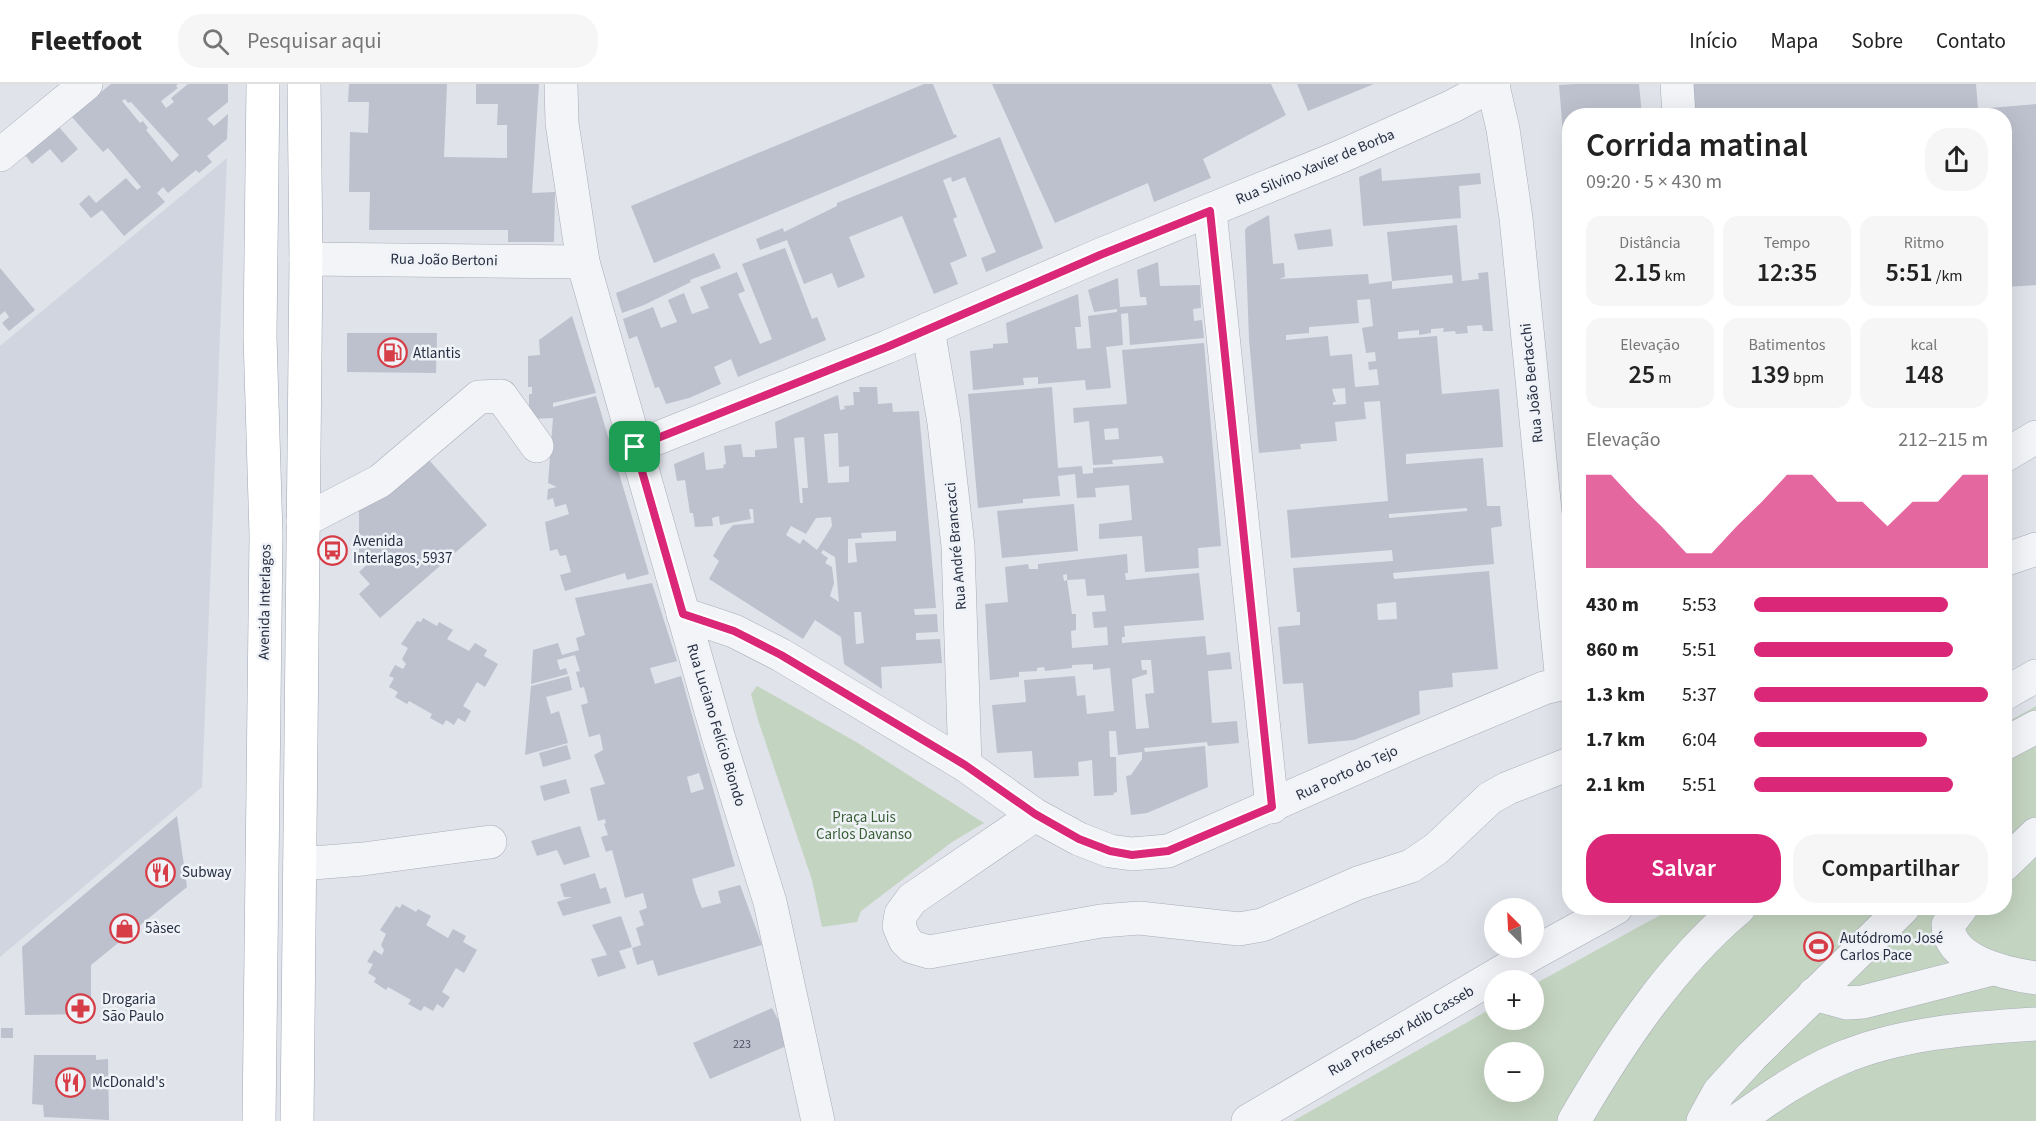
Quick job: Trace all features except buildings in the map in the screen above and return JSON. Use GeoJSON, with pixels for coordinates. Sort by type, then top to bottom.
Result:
{"type":"FeatureCollection","features":[{"type":"Feature","properties":{"kind":"main road","name":"Avenida Interlagos"},"geometry":{"type":"LineString","coordinates":[[259,1121],[266,535],[260,336],[263,84]]}},
{"type":"Feature","properties":{"kind":"main road"},"geometry":{"type":"LineString","coordinates":[[297,1121],[306,259],[304,84]]}},
{"type":"Feature","properties":{"kind":"street"},"geometry":{"type":"LineString","coordinates":[[0,155],[86,84]]}},
{"type":"Feature","properties":{"kind":"street","name":"Rua Luciano Felício Biondo"},"geometry":{"type":"LineString","coordinates":[[561,84],[562,123],[583,262],[718,739],[770,903],[818,1121]]}},
{"type":"Feature","properties":{"kind":"street"},"geometry":{"type":"LineString","coordinates":[[1677,84],[1678,108]]}},
{"type":"Feature","properties":{"kind":"street","name":"Rua Silvino Xavier de Borba"},"geometry":{"type":"LineString","coordinates":[[635,447],[928,329],[1100,255],[1342,156],[1453,106],[1493,85]]}},
{"type":"Feature","properties":{"kind":"street","name":"Rua João Bertacchi"},"geometry":{"type":"LineString","coordinates":[[1493,85],[1503,129],[1516,218],[1562,654]]}},
{"type":"Feature","properties":{"kind":"street"},"geometry":{"type":"LineString","coordinates":[[1210,211],[1272,807]]}},
{"type":"Feature","properties":{"kind":"street","name":"Rua João Bertoni"},"geometry":{"type":"LineString","coordinates":[[306,259],[583,262]]}},
{"type":"Feature","properties":{"kind":"street","name":"Rua André Brancacci"},"geometry":{"type":"LineString","coordinates":[[928,329],[945,423],[958,546],[965,765]]}},
{"type":"Feature","properties":{"kind":"street"},"geometry":{"type":"LineString","coordinates":[[303,521],[380,481],[479,397],[501,396],[537,446]]}},
{"type":"Feature","properties":{"kind":"street"},"geometry":{"type":"LineString","coordinates":[[2012,451],[2036,437]]}},
{"type":"Feature","properties":{"kind":"street"},"geometry":{"type":"LineString","coordinates":[[2012,557],[2036,549]]}},
{"type":"Feature","properties":{"kind":"street","name":"Rua Porto do Tejo"},"geometry":{"type":"LineString","coordinates":[[683,614],[734,631],[781,655],[965,765],[1035,814],[1079,839],[1110,851],[1132,855],[1168,851],[1272,807],[1410,744],[1562,683]]}},
{"type":"Feature","properties":{"kind":"street"},"geometry":{"type":"LineString","coordinates":[[2012,690],[2036,676]]}},
{"type":"Feature","properties":{"kind":"street"},"geometry":{"type":"LineString","coordinates":[[2012,740],[2036,727]]}},
{"type":"Feature","properties":{"kind":"street"},"geometry":{"type":"LineString","coordinates":[[1035,814],[912,899],[901,914],[899,926],[905,940],[912,947],[929,952],[950,950],[1055,929],[1139,918],[1239,929],[1262,925],[1358,883],[1412,866],[1436,849],[1490,798],[1508,788],[1562,767]]}},
{"type":"Feature","properties":{"kind":"street"},"geometry":{"type":"LineString","coordinates":[[2012,840],[2036,829]]}},
{"type":"Feature","properties":{"kind":"street"},"geometry":{"type":"LineString","coordinates":[[2012,857],[2036,834]]}},
{"type":"Feature","properties":{"kind":"street"},"geometry":{"type":"LineString","coordinates":[[300,864],[363,859],[489,842]]}},
{"type":"Feature","properties":{"kind":"street","name":"Rua Professor Adib Casseb"},"geometry":{"type":"LineString","coordinates":[[1248,1121],[1534,953],[1603,915]]}},
{"type":"Feature","properties":{"kind":"street"},"geometry":{"type":"LineString","coordinates":[[1574,1121],[1601,1075],[1653,1001],[1686,960],[1732,915]]}},
{"type":"Feature","properties":{"kind":"street"},"geometry":{"type":"LineString","coordinates":[[1703,1121],[1712,1103],[1731,1078],[1896,915]]}},
{"type":"Feature","properties":{"kind":"street"},"geometry":{"type":"LineString","coordinates":[[1956,915],[1948,925],[1950,937],[1962,952],[1992,969],[2036,978]]}},
{"type":"Feature","properties":{"kind":"street"},"geometry":{"type":"LineString","coordinates":[[1814,994],[1847,1003],[1863,1002],[1992,969]]}},
{"type":"Feature","properties":{"kind":"street"},"geometry":{"type":"LineString","coordinates":[[1737,1121],[1815,1070],[1861,1051],[1893,1041],[1936,1033],[2036,1024]]}},
{"type":"Feature","properties":{"kind":"shaded area"},"geometry":{"type":"Polygon","coordinates":[[[227,158],[202,787],[0,957],[0,346],[227,158]]]}},
{"type":"Feature","properties":{"kind":"green space","name":"Praça Luis Carlos Davanso"},"geometry":{"type":"Polygon","coordinates":[[[757,686],[858,743],[984,823],[952,842],[861,911],[857,922],[822,927],[812,880],[758,720],[751,694],[757,686]]]}},
{"type":"Feature","properties":{"kind":"green space","name":"Autódromo José Carlos Pace"},"geometry":{"type":"Polygon","coordinates":[[[2036,706],[2036,1121],[1293,1121],[1484,1013],[1484,1030],[1544,1030],[1544,979],[1660,915],[2012,915],[2012,720],[2036,706]]]}},
{"type":"Feature","properties":{"kind":"place","name":"Atlantis"},"geometry":{"type":"Point","coordinates":[392,353]}},
{"type":"Feature","properties":{"kind":"place","name":"Avenida Interlagos, 5937"},"geometry":{"type":"Point","coordinates":[332,550]}},
{"type":"Feature","properties":{"kind":"place","name":"Subway"},"geometry":{"type":"Point","coordinates":[161,872]}},
{"type":"Feature","properties":{"kind":"place","name":"5àsec"},"geometry":{"type":"Point","coordinates":[124,928]}},
{"type":"Feature","properties":{"kind":"place","name":"Autódromo José Carlos Pace"},"geometry":{"type":"Point","coordinates":[1819,947]}},
{"type":"Feature","properties":{"kind":"place","name":"Drogaria São Paulo"},"geometry":{"type":"Point","coordinates":[81,1008]}},
{"type":"Feature","properties":{"kind":"place","name":"McDonald's"},"geometry":{"type":"Point","coordinates":[71,1082]}},
{"type":"Feature","properties":{"kind":"route"},"geometry":{"type":"LineString","coordinates":[[1210,211],[1272,807],[1168,851],[1132,855],[1110,851],[1079,839],[1035,814],[965,765],[781,655],[734,631],[683,614],[635,447],[887,347],[1100,255],[1210,211]]}}]}
